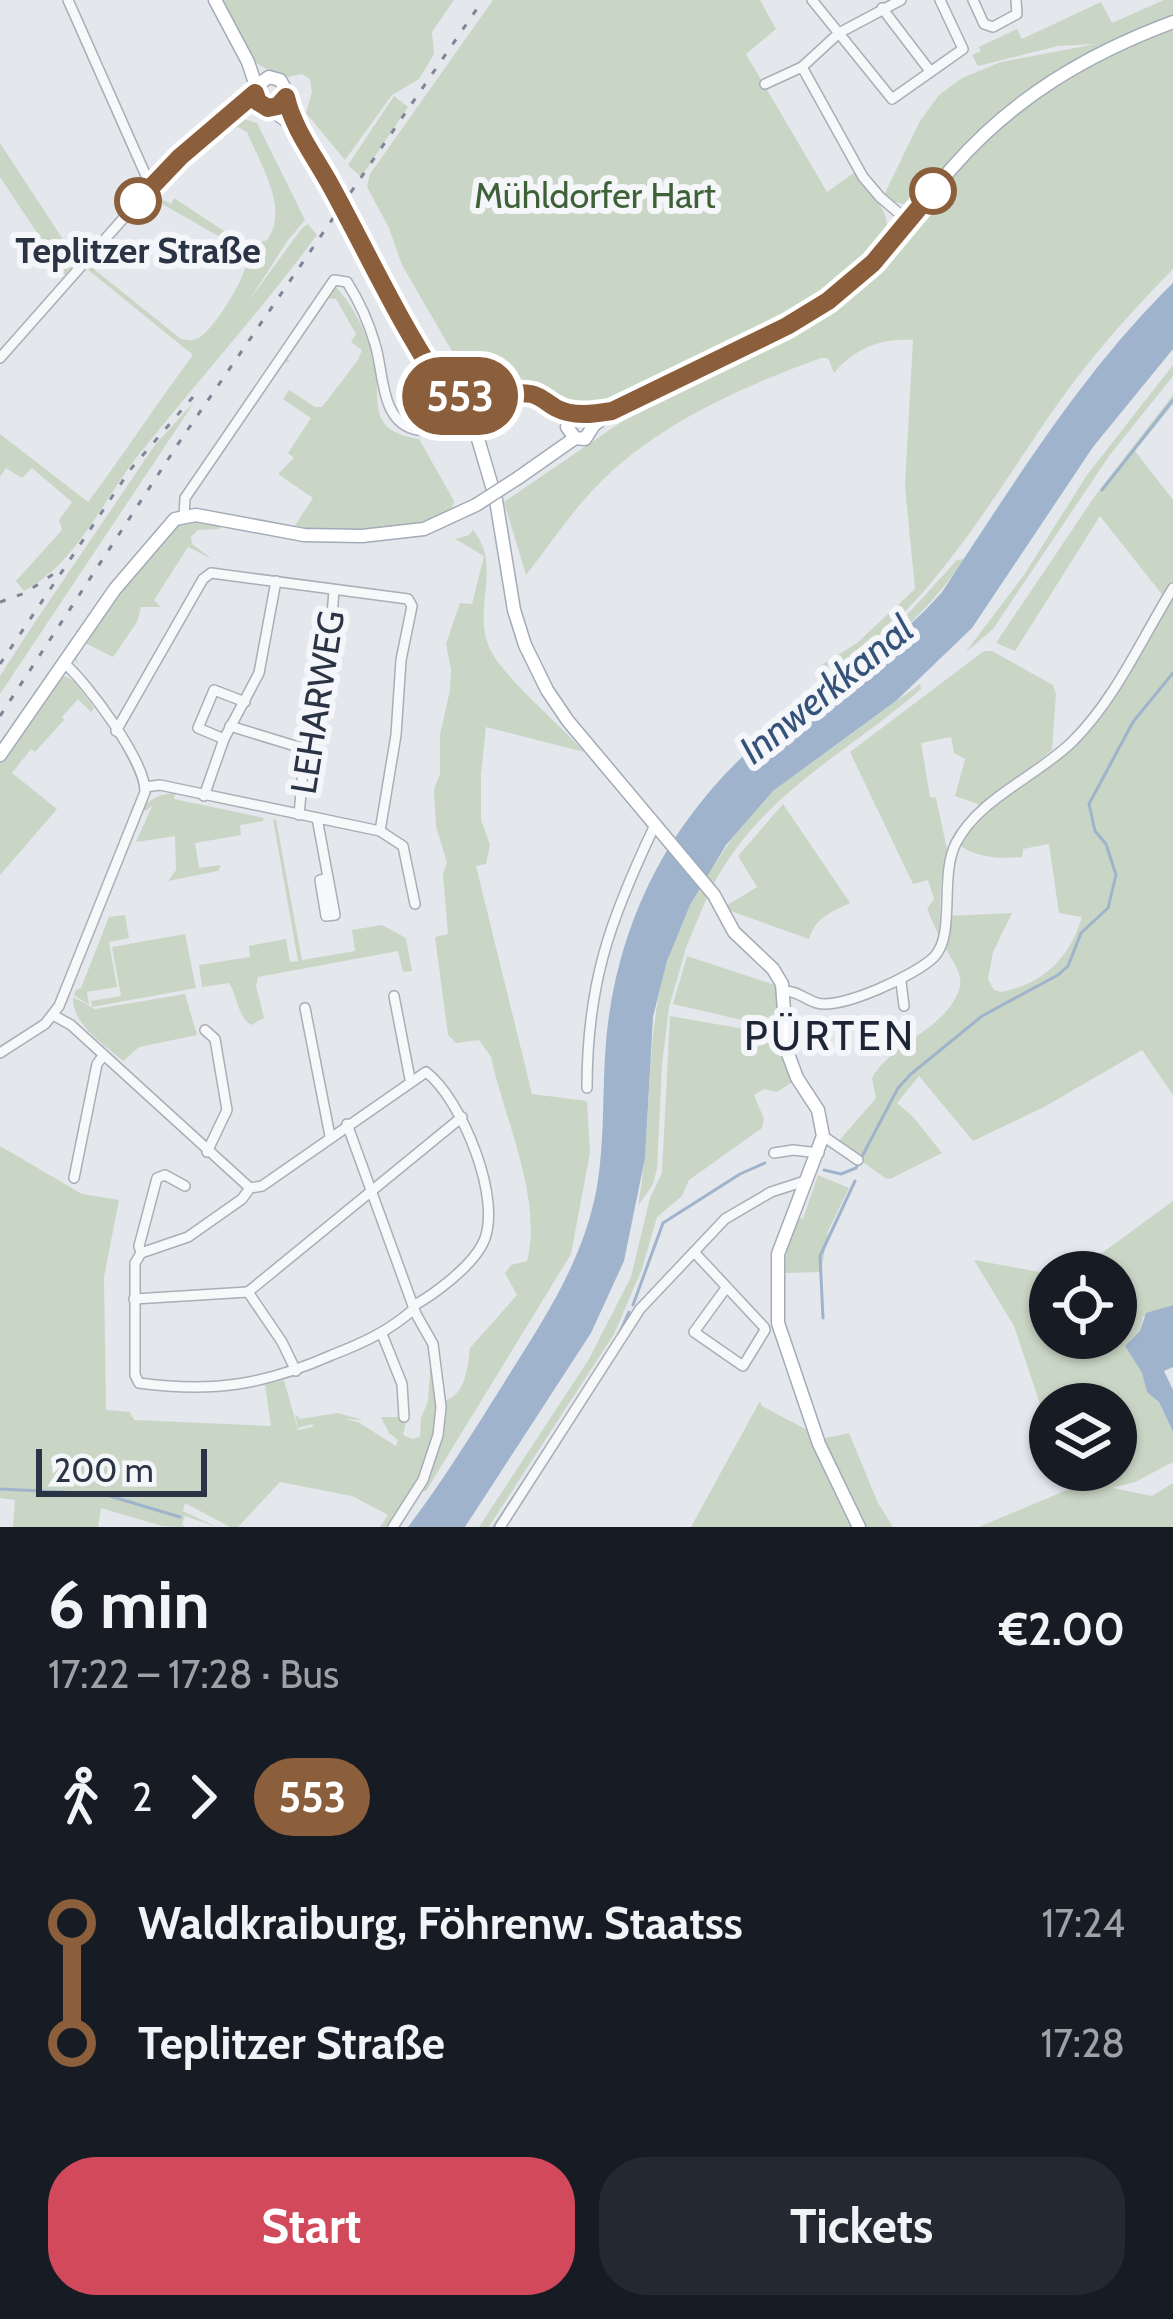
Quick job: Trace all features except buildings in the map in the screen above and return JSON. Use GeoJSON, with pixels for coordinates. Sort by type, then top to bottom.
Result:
{"type":"FeatureCollection","features":[{"type":"Feature","properties":{"kind":"main road"},"geometry":{"type":"LineString","coordinates":[[215,0],[248,62],[255,90],[301,137]]}},
{"type":"Feature","properties":{"kind":"main road"},"geometry":{"type":"LineString","coordinates":[[0,755],[63,662],[171,521],[184,516],[304,535],[408,532],[440,525],[518,478],[577,424],[806,315],[857,277],[968,150],[1028,96],[1080,62],[1173,22]]}},
{"type":"Feature","properties":{"kind":"main road"},"geometry":{"type":"LineString","coordinates":[[248,62],[283,83],[301,137],[395,313],[460,412],[479,451],[496,500],[514,610],[533,664],[568,722],[655,831],[712,893],[734,932],[773,969],[784,991],[785,1046],[797,1078],[818,1110],[823,1136],[778,1254],[778,1323],[819,1444],[859,1527]]}},
{"type":"Feature","properties":{"kind":"main road"},"geometry":{"type":"LineString","coordinates":[[255,90],[269,77]]}},
{"type":"Feature","properties":{"kind":"main road"},"geometry":{"type":"LineString","coordinates":[[267,107],[286,97]]}},
{"type":"Feature","properties":{"kind":"main road"},"geometry":{"type":"LineString","coordinates":[[460,412],[524,393],[538,396],[577,424]]}},
{"type":"Feature","properties":{"kind":"street"},"geometry":{"type":"LineString","coordinates":[[68,0],[151,187]]}},
{"type":"Feature","properties":{"kind":"street"},"geometry":{"type":"LineString","coordinates":[[812,0],[888,98],[963,50],[940,0]]}},
{"type":"Feature","properties":{"kind":"street"},"geometry":{"type":"LineString","coordinates":[[765,84],[802,67],[839,33],[901,0]]}},
{"type":"Feature","properties":{"kind":"street"},"geometry":{"type":"LineString","coordinates":[[973,0],[983,22],[993,27],[1017,14],[1016,0]]}},
{"type":"Feature","properties":{"kind":"street"},"geometry":{"type":"LineString","coordinates":[[884,5],[930,71]]}},
{"type":"Feature","properties":{"kind":"street"},"geometry":{"type":"LineString","coordinates":[[802,67],[849,154],[905,224]]}},
{"type":"Feature","properties":{"kind":"street"},"geometry":{"type":"LineString","coordinates":[[0,358],[151,187],[255,90]]}},
{"type":"Feature","properties":{"kind":"street"},"geometry":{"type":"LineString","coordinates":[[234,114],[267,107]]}},
{"type":"Feature","properties":{"kind":"street"},"geometry":{"type":"LineString","coordinates":[[885,202],[911,206],[927,198]]}},
{"type":"Feature","properties":{"kind":"street"},"geometry":{"type":"LineString","coordinates":[[184,516],[185,499],[334,280],[347,282],[376,345],[393,413],[403,424],[428,430],[460,412]]}},
{"type":"Feature","properties":{"kind":"street"},"geometry":{"type":"LineString","coordinates":[[0,340],[9,349]]}},
{"type":"Feature","properties":{"kind":"street"},"geometry":{"type":"LineString","coordinates":[[116,731],[211,573],[412,602],[380,831]]}},
{"type":"Feature","properties":{"kind":"street"},"geometry":{"type":"LineString","coordinates":[[204,796],[224,739],[262,663],[277,581]]}},
{"type":"Feature","properties":{"kind":"street"},"geometry":{"type":"LineString","coordinates":[[784,991],[824,1004],[901,982],[929,962],[942,946],[945,875],[961,834],[1086,727],[1173,588]]}},
{"type":"Feature","properties":{"kind":"street","name":"LEHARWEG"},"geometry":{"type":"LineString","coordinates":[[299,814],[305,749],[329,656],[334,590]]}},
{"type":"Feature","properties":{"kind":"street"},"geometry":{"type":"LineString","coordinates":[[0,1053],[53,1016],[63,999],[144,785],[116,731],[63,662]]}},
{"type":"Feature","properties":{"kind":"street"},"geometry":{"type":"LineString","coordinates":[[224,739],[198,728],[214,690],[244,702]]}},
{"type":"Feature","properties":{"kind":"street"},"geometry":{"type":"LineString","coordinates":[[230,726],[305,749]]}},
{"type":"Feature","properties":{"kind":"street"},"geometry":{"type":"LineString","coordinates":[[144,785],[380,831],[403,846],[415,904]]}},
{"type":"Feature","properties":{"kind":"street"},"geometry":{"type":"LineString","coordinates":[[144,785],[164,787]]}},
{"type":"Feature","properties":{"kind":"street"},"geometry":{"type":"LineString","coordinates":[[317,818],[328,878]]}},
{"type":"Feature","properties":{"kind":"street"},"geometry":{"type":"LineString","coordinates":[[587,1088],[591,1011],[602,952],[620,899],[655,831]]}},
{"type":"Feature","properties":{"kind":"street"},"geometry":{"type":"LineString","coordinates":[[901,982],[904,1006]]}},
{"type":"Feature","properties":{"kind":"street"},"geometry":{"type":"LineString","coordinates":[[394,997],[410,1079]]}},
{"type":"Feature","properties":{"kind":"street"},"geometry":{"type":"LineString","coordinates":[[63,999],[71,1025]]}},
{"type":"Feature","properties":{"kind":"street"},"geometry":{"type":"LineString","coordinates":[[304,1008],[331,1136]]}},
{"type":"Feature","properties":{"kind":"street"},"geometry":{"type":"LineString","coordinates":[[53,1016],[71,1025],[250,1188]]}},
{"type":"Feature","properties":{"kind":"street"},"geometry":{"type":"LineString","coordinates":[[205,1030],[215,1039],[227,1110],[207,1152]]}},
{"type":"Feature","properties":{"kind":"street"},"geometry":{"type":"LineString","coordinates":[[74,1178],[97,1064],[103,1056]]}},
{"type":"Feature","properties":{"kind":"street"},"geometry":{"type":"LineString","coordinates":[[141,1253],[188,1237],[242,1199],[250,1188],[262,1186],[426,1072],[463,1117],[485,1197],[485,1237],[474,1256],[382,1334],[296,1371],[229,1387],[137,1381],[134,1270],[139,1246],[159,1176],[184,1186]]}},
{"type":"Feature","properties":{"kind":"street"},"geometry":{"type":"LineString","coordinates":[[134,1299],[248,1292],[463,1117]]}},
{"type":"Feature","properties":{"kind":"street"},"geometry":{"type":"LineString","coordinates":[[347,1124],[413,1308],[434,1346],[442,1414],[434,1451],[413,1500],[393,1527]]}},
{"type":"Feature","properties":{"kind":"street"},"geometry":{"type":"LineString","coordinates":[[823,1136],[858,1160]]}},
{"type":"Feature","properties":{"kind":"street"},"geometry":{"type":"LineString","coordinates":[[774,1153],[819,1153]]}},
{"type":"Feature","properties":{"kind":"street"},"geometry":{"type":"LineString","coordinates":[[500,1527],[640,1309],[736,1211],[771,1192],[806,1181]]}},
{"type":"Feature","properties":{"kind":"street"},"geometry":{"type":"LineString","coordinates":[[694,1252],[727,1288],[765,1330],[743,1366],[694,1332],[727,1288]]}},
{"type":"Feature","properties":{"kind":"street"},"geometry":{"type":"LineString","coordinates":[[248,1292],[296,1371]]}},
{"type":"Feature","properties":{"kind":"street"},"geometry":{"type":"LineString","coordinates":[[382,1334],[402,1384],[404,1417]]}},
{"type":"Feature","properties":{"kind":"green space","name":"Mühldorfer Hart"},"geometry":{"type":"Polygon","coordinates":[[[220,0],[454,0],[432,32],[434,54],[419,79],[392,95],[345,160],[306,113],[310,79],[302,74],[283,78],[254,62],[220,0]]]}},
{"type":"Feature","properties":{"kind":"green space","name":"Mühldorfer Hart"},"geometry":{"type":"Polygon","coordinates":[[[493,0],[760,0],[776,29],[746,54],[827,192],[855,172],[876,198],[887,227],[877,248],[850,273],[768,327],[615,406],[586,406],[523,382],[474,389],[402,265],[367,187],[370,174],[493,0]]]}},
{"type":"Feature","properties":{"kind":"green space"},"geometry":{"type":"Polygon","coordinates":[[[1173,0],[1173,269],[1085,367],[953,555],[888,628],[854,655],[818,673],[820,666],[857,643],[915,589],[905,486],[913,340],[869,346],[834,373],[828,358],[821,358],[693,414],[607,476],[526,575],[504,502],[652,401],[798,323],[878,263],[952,178],[936,177],[909,205],[884,195],[920,121],[939,95],[962,78],[1001,62],[1096,44],[1058,46],[978,66],[972,55],[981,51],[979,47],[1017,29],[1022,39],[1101,2],[1112,23],[1173,0]]]}},
{"type":"Feature","properties":{"kind":"green space"},"geometry":{"type":"Polygon","coordinates":[[[394,96],[408,107],[361,177],[348,165],[394,96]]]}},
{"type":"Feature","properties":{"kind":"green space"},"geometry":{"type":"Polygon","coordinates":[[[244,119],[257,123],[305,220],[248,302],[302,228],[308,224],[317,235],[136,458],[73,549],[24,591],[16,581],[62,530],[59,520],[72,502],[32,468],[22,478],[6,468],[0,477],[0,434],[88,502],[193,355],[87,269],[90,266],[181,339],[195,340],[207,331],[238,284],[248,253],[150,197],[153,194],[171,204],[174,198],[248,247],[267,240],[275,215],[265,172],[247,132],[238,127],[226,133],[227,137],[222,132],[244,119]]]}},
{"type":"Feature","properties":{"kind":"green space"},"geometry":{"type":"Polygon","coordinates":[[[0,143],[77,261],[65,275],[0,177],[0,143]]]}},
{"type":"Feature","properties":{"kind":"green space"},"geometry":{"type":"Polygon","coordinates":[[[334,285],[368,340],[383,421],[401,435],[419,439],[454,501],[450,513],[414,526],[374,532],[294,527],[313,498],[278,474],[294,458],[288,453],[311,418],[283,399],[289,390],[322,407],[362,350],[351,342],[356,334],[336,299],[327,298],[286,358],[290,362],[282,362],[334,285]]]}},
{"type":"Feature","properties":{"kind":"green space"},"geometry":{"type":"Polygon","coordinates":[[[1173,365],[1173,376],[1109,456],[993,629],[965,653],[1024,575],[1087,475],[1173,365]]]}},
{"type":"Feature","properties":{"kind":"green space"},"geometry":{"type":"Polygon","coordinates":[[[1173,395],[1173,404],[1135,451],[1173,500],[1173,583],[1164,597],[1100,516],[1015,651],[996,643],[1097,493],[1173,395]]]}},
{"type":"Feature","properties":{"kind":"green space"},"geometry":{"type":"Polygon","coordinates":[[[195,401],[0,694],[0,676],[31,628],[155,445],[195,401]]]}},
{"type":"Feature","properties":{"kind":"green space"},"geometry":{"type":"Polygon","coordinates":[[[179,523],[224,523],[219,529],[198,530],[191,537],[192,544],[212,559],[188,547],[154,600],[161,607],[141,607],[137,622],[113,657],[85,643],[76,655],[79,667],[74,657],[118,592],[179,523]]]}},
{"type":"Feature","properties":{"kind":"green space"},"geometry":{"type":"Polygon","coordinates":[[[473,530],[486,558],[484,617],[489,647],[518,686],[584,752],[486,727],[481,820],[490,845],[486,864],[476,866],[532,1094],[587,1101],[590,1153],[571,1254],[422,1491],[441,1436],[444,1401],[461,1386],[470,1348],[517,1295],[505,1273],[511,1265],[527,1261],[531,1237],[526,1185],[491,1057],[479,1040],[456,1043],[448,1035],[435,937],[448,934],[443,874],[447,863],[436,826],[434,789],[450,690],[446,644],[460,603],[472,604],[484,556],[455,539],[473,530]]]}},
{"type":"Feature","properties":{"kind":"green space"},"geometry":{"type":"Polygon","coordinates":[[[964,559],[896,636],[763,738],[757,731],[885,639],[957,560],[964,559]]]}},
{"type":"Feature","properties":{"kind":"green space"},"geometry":{"type":"Polygon","coordinates":[[[1173,592],[1173,1095],[1142,1050],[1044,1107],[973,1141],[919,1076],[897,1103],[942,1153],[885,1178],[837,1143],[876,1098],[872,1078],[881,1066],[942,1016],[959,990],[958,971],[944,942],[947,916],[1012,913],[993,952],[988,979],[1001,992],[1030,983],[1053,967],[1070,945],[1082,917],[1059,913],[1049,844],[1023,849],[1022,857],[1005,858],[980,855],[958,844],[980,816],[1082,735],[1173,592]]]}},
{"type":"Feature","properties":{"kind":"green space"},"geometry":{"type":"Polygon","coordinates":[[[984,651],[1053,685],[1052,750],[981,808],[955,796],[965,759],[954,753],[951,737],[921,743],[930,797],[936,798],[948,854],[941,882],[939,936],[927,909],[934,899],[928,880],[913,884],[850,752],[984,651]]]}},
{"type":"Feature","properties":{"kind":"green space"},"geometry":{"type":"Polygon","coordinates":[[[65,676],[94,708],[91,712],[78,699],[12,773],[57,809],[0,875],[0,761],[65,676]]]}},
{"type":"Feature","properties":{"kind":"green space"},"geometry":{"type":"Polygon","coordinates":[[[920,684],[921,689],[892,713],[781,799],[733,852],[713,885],[706,877],[741,825],[773,791],[920,684]]]}},
{"type":"Feature","properties":{"kind":"green space"},"geometry":{"type":"Polygon","coordinates":[[[175,793],[174,799],[264,818],[240,825],[241,835],[195,843],[199,868],[221,865],[218,871],[168,881],[176,870],[175,836],[136,842],[153,804],[142,809],[156,797],[175,793]]]}},
{"type":"Feature","properties":{"kind":"green space"},"geometry":{"type":"Polygon","coordinates":[[[783,804],[850,903],[820,921],[809,939],[726,906],[757,887],[738,856],[783,804]]]}},
{"type":"Feature","properties":{"kind":"green space"},"geometry":{"type":"Polygon","coordinates":[[[273,819],[302,960],[355,951],[352,930],[382,925],[406,938],[412,971],[403,972],[398,951],[258,977],[264,1018],[251,1025],[229,983],[202,987],[199,965],[250,957],[249,946],[286,939],[290,962],[298,961],[273,819]]]}},
{"type":"Feature","properties":{"kind":"green space"},"geometry":{"type":"Polygon","coordinates":[[[700,887],[708,895],[669,1007],[657,1169],[638,1206],[657,1006],[679,928],[700,887]]]}},
{"type":"Feature","properties":{"kind":"green space"},"geometry":{"type":"Polygon","coordinates":[[[125,915],[129,938],[109,942],[117,987],[87,992],[89,1005],[74,995],[76,990],[81,988],[109,917],[125,915]]]}},
{"type":"Feature","properties":{"kind":"green space"},"geometry":{"type":"Polygon","coordinates":[[[185,934],[196,988],[92,1007],[91,1001],[121,996],[112,947],[185,934]]]}},
{"type":"Feature","properties":{"kind":"green space"},"geometry":{"type":"Polygon","coordinates":[[[687,956],[778,986],[780,1042],[794,1081],[777,1092],[764,1089],[754,1095],[764,1119],[762,1128],[689,1180],[682,1196],[657,1217],[642,1269],[614,1334],[489,1527],[479,1527],[589,1359],[631,1277],[650,1198],[662,1173],[670,1016],[772,1034],[772,1027],[673,1004],[687,956]]]}},
{"type":"Feature","properties":{"kind":"green space"},"geometry":{"type":"Polygon","coordinates":[[[185,994],[197,1035],[139,1047],[123,1061],[83,1025],[73,997],[95,1009],[185,994]]]}},
{"type":"Feature","properties":{"kind":"green space"},"geometry":{"type":"Polygon","coordinates":[[[0,1146],[82,1194],[119,1200],[104,1277],[106,1410],[130,1412],[134,1420],[271,1426],[265,1385],[284,1380],[298,1430],[313,1424],[298,1428],[295,1414],[300,1419],[338,1413],[363,1420],[344,1419],[358,1422],[396,1446],[398,1440],[381,1417],[407,1417],[403,1435],[420,1437],[432,1345],[438,1421],[424,1473],[390,1527],[380,1527],[388,1515],[352,1496],[280,1482],[238,1527],[185,1503],[183,1511],[217,1527],[185,1516],[185,1527],[162,1526],[101,1508],[98,1527],[13,1527],[15,1500],[0,1498],[0,1146]]]}},
{"type":"Feature","properties":{"kind":"green space"},"geometry":{"type":"Polygon","coordinates":[[[818,1175],[849,1188],[828,1231],[821,1272],[784,1273],[788,1241],[803,1219],[818,1175]]]}},
{"type":"Feature","properties":{"kind":"green space"},"geometry":{"type":"Polygon","coordinates":[[[1173,1201],[1173,1305],[1143,1317],[1137,1334],[1137,1251],[1105,1251],[1173,1201]]]}},
{"type":"Feature","properties":{"kind":"green space"},"geometry":{"type":"Polygon","coordinates":[[[974,1260],[1029,1270],[1029,1359],[1133,1359],[1173,1432],[1173,1462],[1137,1481],[1137,1383],[1033,1383],[1014,1326],[974,1260]]]}},
{"type":"Feature","properties":{"kind":"green space"},"geometry":{"type":"Polygon","coordinates":[[[760,1401],[811,1432],[855,1527],[691,1527],[760,1401]]]}},
{"type":"Feature","properties":{"kind":"green space"},"geometry":{"type":"Polygon","coordinates":[[[849,1433],[893,1527],[864,1527],[822,1439],[849,1433]]]}},
{"type":"Feature","properties":{"kind":"green space"},"geometry":{"type":"Polygon","coordinates":[[[1173,1483],[1173,1527],[979,1527],[1064,1491],[1152,1496],[1173,1483]]]}},
{"type":"Feature","properties":{"kind":"water"},"geometry":{"type":"Polygon","coordinates":[[[1173,283],[1173,349],[1093,447],[972,628],[896,701],[773,791],[726,845],[690,905],[667,961],[653,1017],[645,1158],[624,1261],[591,1333],[465,1527],[408,1527],[533,1336],[582,1241],[600,1169],[612,997],[629,931],[669,848],[711,790],[744,755],[885,647],[942,592],[1078,392],[1173,283]]]}},
{"type":"Feature","properties":{"kind":"water"},"geometry":{"type":"Polygon","coordinates":[[[1173,1305],[1173,1367],[1164,1371],[1173,1390],[1173,1432],[1159,1402],[1147,1392],[1133,1359],[1137,1359],[1137,1334],[1146,1313],[1173,1305]]]}},
{"type":"Feature","properties":{"kind":"waterway"},"geometry":{"type":"LineString","coordinates":[[1102,490],[1173,400]]}},
{"type":"Feature","properties":{"kind":"waterway"},"geometry":{"type":"LineString","coordinates":[[824,1170],[841,1174],[856,1168],[898,1088],[911,1074],[982,1016],[1068,966],[1081,933],[1108,908],[1116,875],[1106,844],[1095,831],[1089,804],[1133,722],[1173,673]]}},
{"type":"Feature","properties":{"kind":"waterway"},"geometry":{"type":"LineString","coordinates":[[633,1305],[663,1223],[765,1163]]}},
{"type":"Feature","properties":{"kind":"waterway"},"geometry":{"type":"LineString","coordinates":[[823,1318],[820,1256],[855,1181]]}},
{"type":"Feature","properties":{"kind":"waterway"},"geometry":{"type":"LineString","coordinates":[[619,1334],[629,1312]]}},
{"type":"Feature","properties":{"kind":"waterway"},"geometry":{"type":"LineString","coordinates":[[494,1527],[549,1443]]}},
{"type":"Feature","properties":{"kind":"waterway"},"geometry":{"type":"LineString","coordinates":[[0,1489],[103,1494],[180,1517]]}},
{"type":"Feature","properties":{"kind":"railway"},"geometry":{"type":"LineString","coordinates":[[0,716],[182,438],[483,0]]}},
{"type":"Feature","properties":{"kind":"railway"},"geometry":{"type":"LineString","coordinates":[[0,664],[130,470],[193,397]]}},
{"type":"Feature","properties":{"kind":"railway"},"geometry":{"type":"LineString","coordinates":[[0,602],[25,593],[55,573]]}},
{"type":"Feature","properties":{"kind":"bus line","name":"553"},"geometry":{"type":"LineString","coordinates":[[138,201],[180,157],[255,93],[258,102],[268,108],[286,97],[301,137],[395,313],[440,383],[449,392],[470,399],[495,400],[524,393],[558,409],[586,414],[612,411],[806,315],[873,263],[933,191]]}},
{"type":"Feature","properties":{"kind":"place","name":"Teplitzer Straße"},"geometry":{"type":"Point","coordinates":[138,201]}},
{"type":"Feature","properties":{"kind":"district","name":"PÜRTEN"},"geometry":{"type":"Point","coordinates":[830,1035]}},
{"type":"Feature","properties":{"kind":"water label","name":"Innwerkkanal"},"geometry":{"type":"Point","coordinates":[826,689]}}]}
